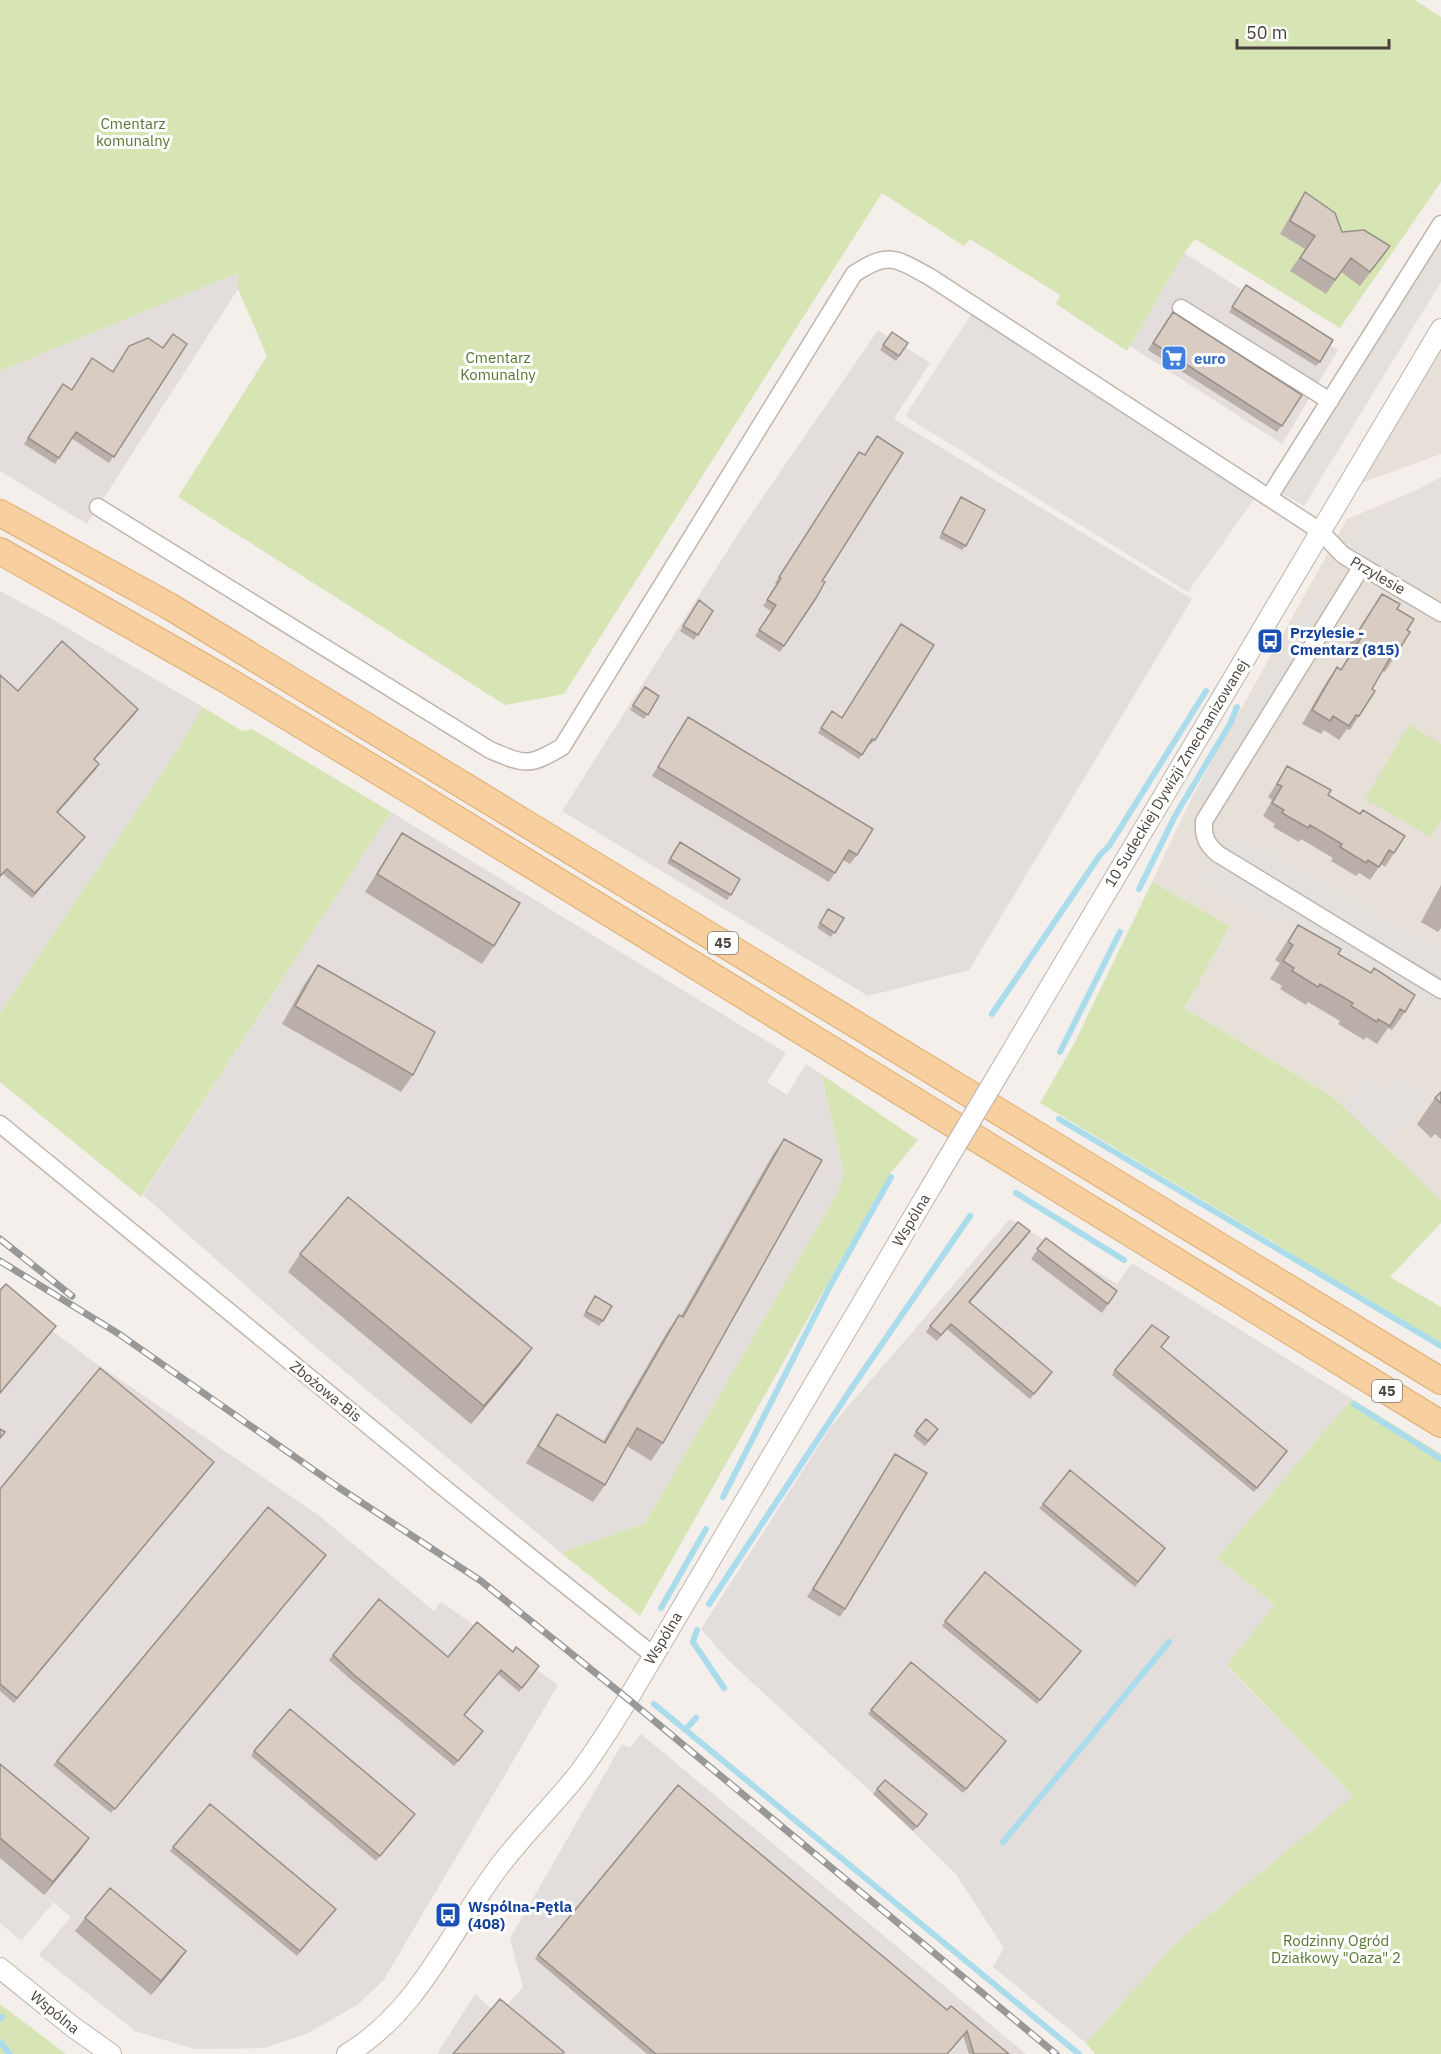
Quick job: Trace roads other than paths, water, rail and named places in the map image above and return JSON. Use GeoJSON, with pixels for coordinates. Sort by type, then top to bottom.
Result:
{"type":"FeatureCollection","features":[{"type":"Feature","properties":{"kind":"main road","name":"45"},"geometry":{"type":"LineString","coordinates":[[0,513],[198,623],[1441,1381]]}},
{"type":"Feature","properties":{"kind":"main road","name":"45"},"geometry":{"type":"LineString","coordinates":[[0,551],[225,679],[414,793],[1441,1424]]}},
{"type":"Feature","properties":{"kind":"street"},"geometry":{"type":"LineString","coordinates":[[1269,497],[1441,224]]}},
{"type":"Feature","properties":{"kind":"street","name":"Przylesie"},"geometry":{"type":"LineString","coordinates":[[98,507],[490,750],[516,760],[532,762],[562,747],[854,274],[874,261],[898,260],[930,277],[1269,497],[1320,531],[1343,555],[1441,613]]}},
{"type":"Feature","properties":{"kind":"street"},"geometry":{"type":"LineString","coordinates":[[1181,308],[1330,401]]}},
{"type":"Feature","properties":{"kind":"street","name":"10 Sudeckiej Dywizji Zmechanizowanej"},"geometry":{"type":"LineString","coordinates":[[931,1187],[1441,329]]}},
{"type":"Feature","properties":{"kind":"street"},"geometry":{"type":"LineString","coordinates":[[1362,566],[1204,821],[1203,832],[1206,841],[1218,854],[1441,990]]}},
{"type":"Feature","properties":{"kind":"street","name":"Zbożowa-Bis"},"geometry":{"type":"LineString","coordinates":[[0,1124],[448,1491],[653,1655]]}},
{"type":"Feature","properties":{"kind":"street","name":"Wspólna"},"geometry":{"type":"LineString","coordinates":[[347,2054],[371,2038],[407,2002],[501,1864],[590,1758],[931,1187]]}},
{"type":"Feature","properties":{"kind":"street","name":"Wspólna"},"geometry":{"type":"LineString","coordinates":[[0,1968],[87,2038],[111,2054]]}},
{"type":"Feature","properties":{"kind":"waterway"},"geometry":{"type":"LineString","coordinates":[[992,1014],[1100,855],[1109,846],[1206,691]]}},
{"type":"Feature","properties":{"kind":"waterway"},"geometry":{"type":"LineString","coordinates":[[1139,889],[1175,816],[1230,724],[1237,707]]}},
{"type":"Feature","properties":{"kind":"waterway"},"geometry":{"type":"LineString","coordinates":[[1060,1052],[1120,932]]}},
{"type":"Feature","properties":{"kind":"waterway"},"geometry":{"type":"LineString","coordinates":[[1059,1119],[1441,1346]]}},
{"type":"Feature","properties":{"kind":"waterway"},"geometry":{"type":"LineString","coordinates":[[723,1497],[831,1284],[891,1177]]}},
{"type":"Feature","properties":{"kind":"waterway"},"geometry":{"type":"LineString","coordinates":[[1016,1193],[1124,1260]]}},
{"type":"Feature","properties":{"kind":"waterway"},"geometry":{"type":"LineString","coordinates":[[709,1604],[853,1386],[970,1216]]}},
{"type":"Feature","properties":{"kind":"waterway"},"geometry":{"type":"LineString","coordinates":[[1354,1404],[1441,1459]]}},
{"type":"Feature","properties":{"kind":"waterway"},"geometry":{"type":"LineString","coordinates":[[661,1608],[706,1529]]}},
{"type":"Feature","properties":{"kind":"waterway"},"geometry":{"type":"LineString","coordinates":[[697,1630],[693,1642],[724,1688]]}},
{"type":"Feature","properties":{"kind":"waterway"},"geometry":{"type":"LineString","coordinates":[[1003,1842],[1169,1642]]}},
{"type":"Feature","properties":{"kind":"waterway"},"geometry":{"type":"LineString","coordinates":[[654,1704],[1079,2054]]}},
{"type":"Feature","properties":{"kind":"waterway"},"geometry":{"type":"LineString","coordinates":[[685,1730],[696,1718]]}},
{"type":"Feature","properties":{"kind":"waterway"},"geometry":{"type":"LineString","coordinates":[[0,2042],[10,2054]]}},
{"type":"Feature","properties":{"kind":"railway"},"geometry":{"type":"LineString","coordinates":[[0,1239],[72,1296]]}},
{"type":"Feature","properties":{"kind":"railway"},"geometry":{"type":"LineString","coordinates":[[0,1261],[119,1334],[338,1487],[481,1581],[628,1699],[1056,2054]]}},
{"type":"Feature","properties":{"kind":"place","name":"euro"},"geometry":{"type":"Point","coordinates":[1174,358]}},
{"type":"Feature","properties":{"kind":"place","name":"Przylesie - Cmentarz (815)"},"geometry":{"type":"Point","coordinates":[1270,641]}},
{"type":"Feature","properties":{"kind":"place","name":"Wspólna-Pętla (408)"},"geometry":{"type":"Point","coordinates":[448,1915]}},
{"type":"Feature","properties":{"kind":"park label","name":"Cmentarz komunalny"},"geometry":{"type":"Point","coordinates":[133,132]}},
{"type":"Feature","properties":{"kind":"park label","name":"Cmentarz Komunalny"},"geometry":{"type":"Point","coordinates":[498,366]}},
{"type":"Feature","properties":{"kind":"park label","name":"Rodzinny Ogród Działkowy \"Oaza\" 2"},"geometry":{"type":"Point","coordinates":[1336,1948]}}]}
